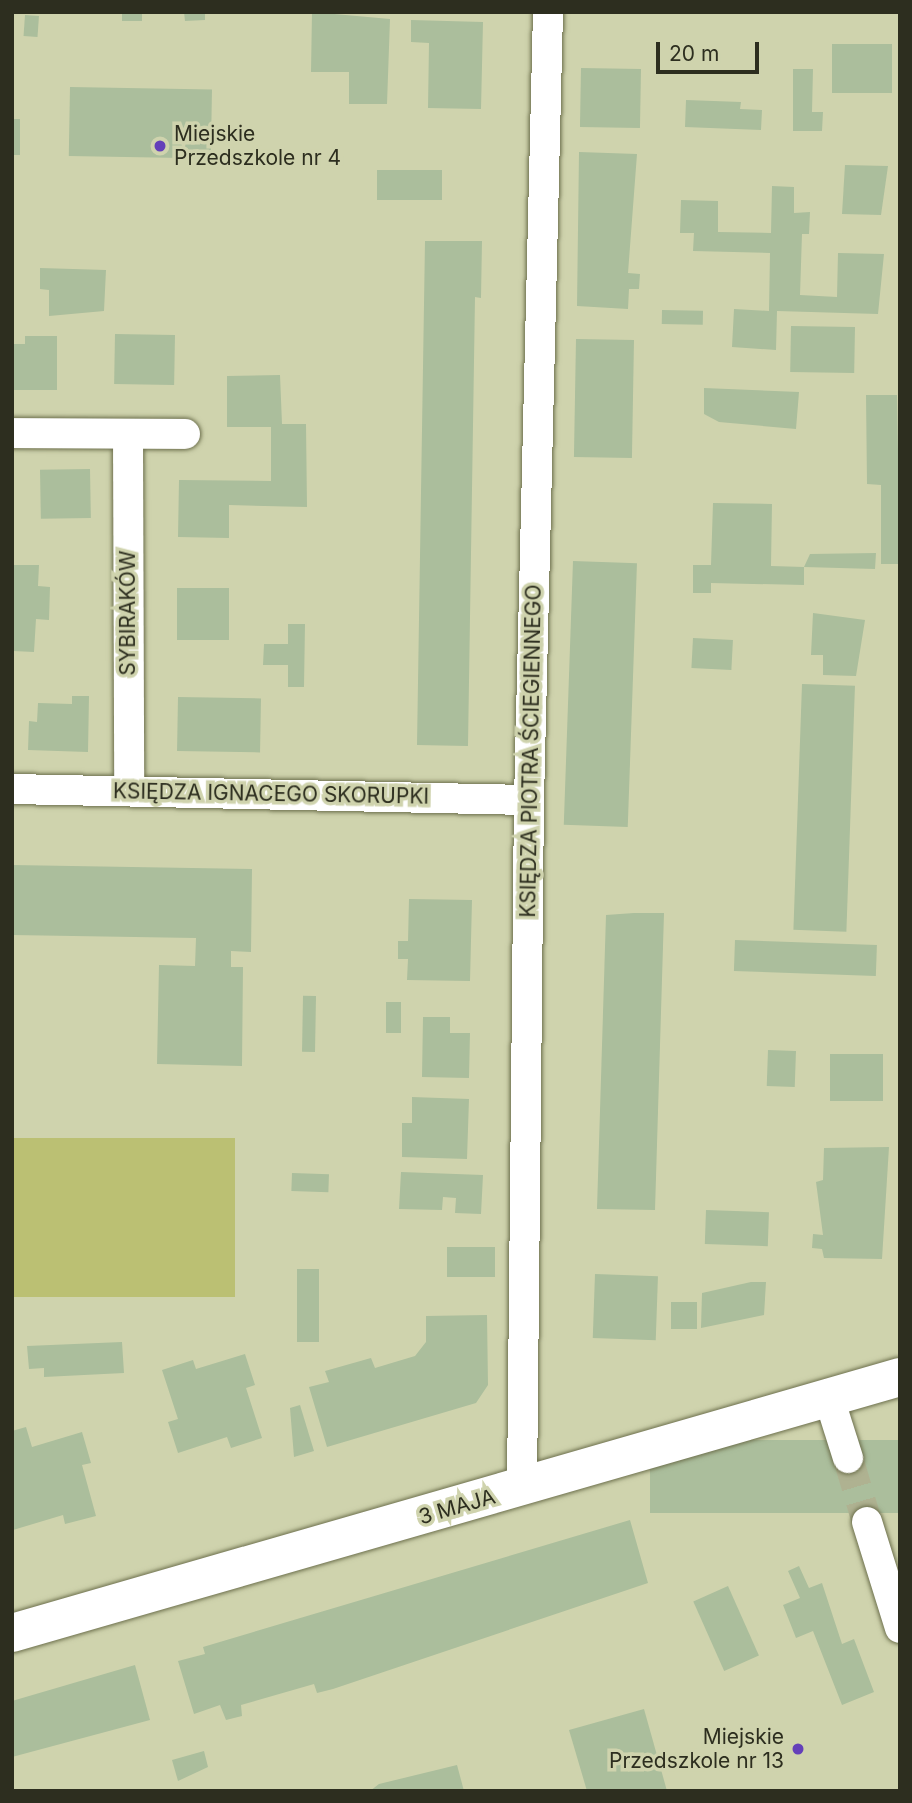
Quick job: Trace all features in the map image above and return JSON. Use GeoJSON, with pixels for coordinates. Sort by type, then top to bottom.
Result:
{"type":"FeatureCollection","features":[{"type":"Feature","properties":{"kind":"main road","name":"3 MAJA"},"geometry":{"type":"LineString","coordinates":[[12,1633],[522,1489],[900,1377]]}},
{"type":"Feature","properties":{"kind":"street","name":"KSIĘDZA PIOTRA ŚCIEGIENNEGO"},"geometry":{"type":"LineString","coordinates":[[522,1489],[529,800],[548,12]]}},
{"type":"Feature","properties":{"kind":"street"},"geometry":{"type":"LineString","coordinates":[[12,433],[128,436],[186,434]]}},
{"type":"Feature","properties":{"kind":"street","name":"SYBIRAKÓW"},"geometry":{"type":"LineString","coordinates":[[128,436],[129,791]]}},
{"type":"Feature","properties":{"kind":"street","name":"KSIĘDZA IGNACEGO SKORUPKI"},"geometry":{"type":"LineString","coordinates":[[12,789],[529,800]]}},
{"type":"Feature","properties":{"kind":"street"},"geometry":{"type":"LineString","coordinates":[[829,1398],[848,1458]]}},
{"type":"Feature","properties":{"kind":"street"},"geometry":{"type":"LineString","coordinates":[[867,1522],[900,1628]]}},
{"type":"Feature","properties":{"kind":"green space"},"geometry":{"type":"Polygon","coordinates":[[[12,1138],[235,1138],[235,1297],[12,1297],[12,1138]]]}},
{"type":"Feature","properties":{"kind":"building"},"geometry":{"type":"Polygon","coordinates":[[[122,12],[142,12],[142,21],[122,21],[122,12]]]}},
{"type":"Feature","properties":{"kind":"building"},"geometry":{"type":"Polygon","coordinates":[[[184,12],[205,12],[205,20],[185,21],[184,12]]]}},
{"type":"Feature","properties":{"kind":"building"},"geometry":{"type":"Polygon","coordinates":[[[312,12],[390,19],[387,104],[349,104],[349,72],[311,72],[312,12]]]}},
{"type":"Feature","properties":{"kind":"building"},"geometry":{"type":"Polygon","coordinates":[[[25,15],[39,16],[38,37],[24,36],[25,15]]]}},
{"type":"Feature","properties":{"kind":"building"},"geometry":{"type":"Polygon","coordinates":[[[411,20],[483,22],[481,109],[428,108],[429,43],[411,42],[411,20]]]}},
{"type":"Feature","properties":{"kind":"building"},"geometry":{"type":"Polygon","coordinates":[[[832,44],[892,44],[892,93],[832,93],[832,44]]]}},
{"type":"Feature","properties":{"kind":"building"},"geometry":{"type":"Polygon","coordinates":[[[581,68],[641,69],[640,128],[580,127],[581,68]]]}},
{"type":"Feature","properties":{"kind":"building"},"geometry":{"type":"Polygon","coordinates":[[[793,69],[813,69],[812,112],[823,112],[822,131],[793,131],[793,69]]]}},
{"type":"Feature","properties":{"kind":"building"},"geometry":{"type":"Polygon","coordinates":[[[70,87],[212,89],[211,158],[69,156],[70,87]]]}},
{"type":"Feature","properties":{"kind":"building"},"geometry":{"type":"Polygon","coordinates":[[[686,100],[741,102],[740,109],[762,110],[761,130],[685,127],[686,100]]]}},
{"type":"Feature","properties":{"kind":"building"},"geometry":{"type":"Polygon","coordinates":[[[12,119],[20,119],[20,155],[12,155],[12,119]]]}},
{"type":"Feature","properties":{"kind":"building"},"geometry":{"type":"Polygon","coordinates":[[[579,152],[637,154],[628,273],[640,274],[639,289],[629,289],[628,309],[577,306],[579,152]]]}},
{"type":"Feature","properties":{"kind":"building"},"geometry":{"type":"Polygon","coordinates":[[[845,165],[888,166],[881,215],[842,214],[845,165]]]}},
{"type":"Feature","properties":{"kind":"building"},"geometry":{"type":"Polygon","coordinates":[[[377,170],[442,170],[442,200],[377,200],[377,170]]]}},
{"type":"Feature","properties":{"kind":"building"},"geometry":{"type":"Polygon","coordinates":[[[772,186],[794,187],[794,213],[810,212],[809,234],[802,234],[800,295],[837,297],[838,253],[884,254],[878,314],[777,311],[776,350],[732,347],[734,309],[769,311],[770,253],[693,251],[694,233],[680,233],[681,200],[718,201],[718,232],[771,233],[772,186]]]}},
{"type":"Feature","properties":{"kind":"building"},"geometry":{"type":"Polygon","coordinates":[[[425,241],[482,241],[481,298],[475,297],[468,746],[417,745],[425,241]]]}},
{"type":"Feature","properties":{"kind":"building"},"geometry":{"type":"Polygon","coordinates":[[[40,268],[106,270],[104,311],[49,316],[49,290],[40,289],[40,268]]]}},
{"type":"Feature","properties":{"kind":"building"},"geometry":{"type":"Polygon","coordinates":[[[662,310],[703,311],[703,325],[662,324],[662,310]]]}},
{"type":"Feature","properties":{"kind":"building"},"geometry":{"type":"Polygon","coordinates":[[[791,326],[855,327],[854,373],[790,372],[791,326]]]}},
{"type":"Feature","properties":{"kind":"building"},"geometry":{"type":"Polygon","coordinates":[[[115,334],[175,335],[174,385],[114,384],[115,334]]]}},
{"type":"Feature","properties":{"kind":"building"},"geometry":{"type":"Polygon","coordinates":[[[25,336],[57,336],[57,390],[12,390],[12,344],[25,344],[25,336]]]}},
{"type":"Feature","properties":{"kind":"building"},"geometry":{"type":"Polygon","coordinates":[[[576,339],[634,340],[632,458],[574,457],[576,339]]]}},
{"type":"Feature","properties":{"kind":"building"},"geometry":{"type":"Polygon","coordinates":[[[280,375],[282,424],[306,424],[307,507],[229,505],[229,538],[178,537],[179,480],[271,481],[271,427],[227,427],[227,376],[280,375]]]}},
{"type":"Feature","properties":{"kind":"building"},"geometry":{"type":"Polygon","coordinates":[[[704,388],[799,392],[796,429],[719,422],[704,414],[704,388]]]}},
{"type":"Feature","properties":{"kind":"building"},"geometry":{"type":"Polygon","coordinates":[[[866,395],[897,395],[900,564],[881,564],[881,485],[867,484],[866,395]]]}},
{"type":"Feature","properties":{"kind":"building"},"geometry":{"type":"Polygon","coordinates":[[[90,469],[91,518],[41,519],[40,470],[90,469]]]}},
{"type":"Feature","properties":{"kind":"building"},"geometry":{"type":"Polygon","coordinates":[[[713,503],[772,504],[771,566],[804,567],[804,585],[711,583],[711,593],[693,593],[693,565],[711,565],[713,503]]]}},
{"type":"Feature","properties":{"kind":"building"},"geometry":{"type":"Polygon","coordinates":[[[876,553],[875,569],[804,567],[810,554],[876,553]]]}},
{"type":"Feature","properties":{"kind":"building"},"geometry":{"type":"Polygon","coordinates":[[[573,561],[637,563],[628,827],[564,825],[573,561]]]}},
{"type":"Feature","properties":{"kind":"building"},"geometry":{"type":"Polygon","coordinates":[[[14,565],[39,565],[38,586],[50,587],[49,620],[36,619],[34,652],[13,651],[14,565]]]}},
{"type":"Feature","properties":{"kind":"building"},"geometry":{"type":"Polygon","coordinates":[[[177,588],[229,588],[229,640],[177,640],[177,588]]]}},
{"type":"Feature","properties":{"kind":"building"},"geometry":{"type":"Polygon","coordinates":[[[813,613],[865,620],[856,676],[823,675],[823,655],[811,655],[813,613]]]}},
{"type":"Feature","properties":{"kind":"building"},"geometry":{"type":"Polygon","coordinates":[[[288,624],[305,624],[304,687],[288,687],[288,665],[263,665],[264,644],[288,644],[288,624]]]}},
{"type":"Feature","properties":{"kind":"building"},"geometry":{"type":"Polygon","coordinates":[[[693,638],[733,640],[731,670],[691,668],[693,638]]]}},
{"type":"Feature","properties":{"kind":"building"},"geometry":{"type":"Polygon","coordinates":[[[802,684],[855,686],[846,932],[793,930],[802,684]]]}},
{"type":"Feature","properties":{"kind":"building"},"geometry":{"type":"Polygon","coordinates":[[[72,696],[89,696],[88,752],[28,750],[29,721],[37,722],[38,703],[72,704],[72,696]]]}},
{"type":"Feature","properties":{"kind":"building"},"geometry":{"type":"Polygon","coordinates":[[[178,697],[261,698],[260,752],[177,751],[178,697]]]}},
{"type":"Feature","properties":{"kind":"building"},"geometry":{"type":"Polygon","coordinates":[[[12,865],[252,869],[251,952],[231,951],[231,967],[243,967],[242,1066],[157,1064],[159,965],[195,966],[196,938],[12,935],[12,865]]]}},
{"type":"Feature","properties":{"kind":"building"},"geometry":{"type":"Polygon","coordinates":[[[409,899],[472,900],[470,981],[407,980],[408,959],[398,959],[398,941],[408,941],[409,899]]]}},
{"type":"Feature","properties":{"kind":"building"},"geometry":{"type":"Polygon","coordinates":[[[664,913],[655,1210],[597,1209],[606,915],[664,913]]]}},
{"type":"Feature","properties":{"kind":"building"},"geometry":{"type":"Polygon","coordinates":[[[735,940],[877,945],[876,976],[734,971],[735,940]]]}},
{"type":"Feature","properties":{"kind":"building"},"geometry":{"type":"Polygon","coordinates":[[[303,996],[316,996],[315,1052],[302,1052],[303,996]]]}},
{"type":"Feature","properties":{"kind":"building"},"geometry":{"type":"Polygon","coordinates":[[[386,1002],[401,1002],[401,1033],[386,1033],[386,1002]]]}},
{"type":"Feature","properties":{"kind":"building"},"geometry":{"type":"Polygon","coordinates":[[[423,1017],[450,1017],[450,1033],[470,1033],[469,1078],[422,1077],[423,1017]]]}},
{"type":"Feature","properties":{"kind":"building"},"geometry":{"type":"Polygon","coordinates":[[[768,1050],[796,1051],[795,1087],[767,1086],[768,1050]]]}},
{"type":"Feature","properties":{"kind":"building"},"geometry":{"type":"Polygon","coordinates":[[[830,1054],[883,1054],[883,1101],[830,1101],[830,1054]]]}},
{"type":"Feature","properties":{"kind":"building"},"geometry":{"type":"Polygon","coordinates":[[[412,1097],[469,1099],[467,1159],[402,1157],[402,1123],[412,1123],[412,1097]]]}},
{"type":"Feature","properties":{"kind":"building"},"geometry":{"type":"Polygon","coordinates":[[[889,1147],[882,1259],[824,1258],[822,1249],[812,1248],[813,1234],[823,1235],[816,1182],[823,1180],[824,1148],[889,1147]]]}},
{"type":"Feature","properties":{"kind":"building"},"geometry":{"type":"Polygon","coordinates":[[[401,1172],[483,1175],[481,1214],[455,1213],[456,1198],[443,1197],[442,1210],[399,1209],[401,1172]]]}},
{"type":"Feature","properties":{"kind":"building"},"geometry":{"type":"Polygon","coordinates":[[[292,1173],[329,1174],[328,1192],[291,1191],[292,1173]]]}},
{"type":"Feature","properties":{"kind":"building"},"geometry":{"type":"Polygon","coordinates":[[[706,1210],[769,1212],[768,1246],[705,1244],[706,1210]]]}},
{"type":"Feature","properties":{"kind":"building"},"geometry":{"type":"Polygon","coordinates":[[[447,1247],[495,1247],[495,1277],[447,1277],[447,1247]]]}},
{"type":"Feature","properties":{"kind":"building"},"geometry":{"type":"Polygon","coordinates":[[[297,1269],[319,1269],[319,1342],[297,1342],[297,1269]]]}},
{"type":"Feature","properties":{"kind":"building"},"geometry":{"type":"Polygon","coordinates":[[[595,1274],[658,1276],[656,1340],[593,1338],[595,1274]]]}},
{"type":"Feature","properties":{"kind":"building"},"geometry":{"type":"Polygon","coordinates":[[[751,1282],[766,1282],[764,1315],[701,1328],[702,1293],[751,1282]]]}},
{"type":"Feature","properties":{"kind":"building"},"geometry":{"type":"Polygon","coordinates":[[[671,1302],[697,1302],[697,1329],[671,1329],[671,1302]]]}},
{"type":"Feature","properties":{"kind":"building"},"geometry":{"type":"Polygon","coordinates":[[[487,1315],[488,1385],[476,1403],[327,1447],[309,1387],[329,1382],[325,1371],[371,1358],[375,1368],[415,1356],[426,1342],[426,1316],[487,1315]]]}},
{"type":"Feature","properties":{"kind":"building"},"geometry":{"type":"Polygon","coordinates":[[[122,1342],[124,1373],[44,1377],[44,1368],[29,1369],[27,1346],[122,1342]]]}},
{"type":"Feature","properties":{"kind":"building"},"geometry":{"type":"Polygon","coordinates":[[[245,1354],[255,1385],[246,1388],[262,1438],[231,1448],[227,1437],[178,1453],[168,1422],[178,1419],[162,1370],[193,1360],[196,1369],[245,1354]]]}},
{"type":"Feature","properties":{"kind":"building"},"geometry":{"type":"Polygon","coordinates":[[[300,1405],[314,1451],[294,1457],[290,1408],[300,1405]]]}},
{"type":"Feature","properties":{"kind":"building"},"geometry":{"type":"Polygon","coordinates":[[[26,1427],[32,1447],[82,1432],[91,1463],[82,1465],[96,1516],[65,1524],[63,1515],[13,1530],[12,1431],[26,1427]]]}},
{"type":"Feature","properties":{"kind":"building"},"geometry":{"type":"Polygon","coordinates":[[[650,1440],[900,1440],[900,1513],[650,1513],[650,1440]]]}},
{"type":"Feature","properties":{"kind":"building"},"geometry":{"type":"Polygon","coordinates":[[[630,1520],[648,1583],[333,1689],[317,1693],[314,1684],[241,1705],[242,1716],[226,1720],[220,1705],[194,1714],[178,1661],[205,1654],[203,1647],[630,1520]]]}},
{"type":"Feature","properties":{"kind":"building"},"geometry":{"type":"Polygon","coordinates":[[[799,1566],[809,1588],[822,1583],[842,1644],[854,1639],[874,1692],[842,1705],[813,1631],[796,1638],[783,1605],[800,1598],[788,1571],[799,1566]]]}},
{"type":"Feature","properties":{"kind":"building"},"geometry":{"type":"Polygon","coordinates":[[[728,1586],[759,1655],[724,1671],[693,1601],[728,1586]]]}},
{"type":"Feature","properties":{"kind":"building"},"geometry":{"type":"Polygon","coordinates":[[[135,1665],[150,1720],[12,1757],[12,1701],[135,1665]]]}},
{"type":"Feature","properties":{"kind":"building"},"geometry":{"type":"Polygon","coordinates":[[[644,1709],[667,1791],[587,1791],[569,1730],[644,1709]]]}},
{"type":"Feature","properties":{"kind":"building"},"geometry":{"type":"Polygon","coordinates":[[[204,1751],[208,1767],[178,1781],[172,1760],[204,1751]]]}},
{"type":"Feature","properties":{"kind":"building"},"geometry":{"type":"Polygon","coordinates":[[[457,1765],[464,1791],[370,1791],[379,1784],[457,1765]]]}},
{"type":"Feature","properties":{"kind":"tunnel"},"geometry":{"type":"LineString","coordinates":[[848,1458],[867,1522]]}},
{"type":"Feature","properties":{"kind":"place","name":"Miejskie Przedszkole nr 4"},"geometry":{"type":"Point","coordinates":[160,146]}},
{"type":"Feature","properties":{"kind":"place","name":"Miejskie Przedszkole nr 13"},"geometry":{"type":"Point","coordinates":[798,1749]}}]}
